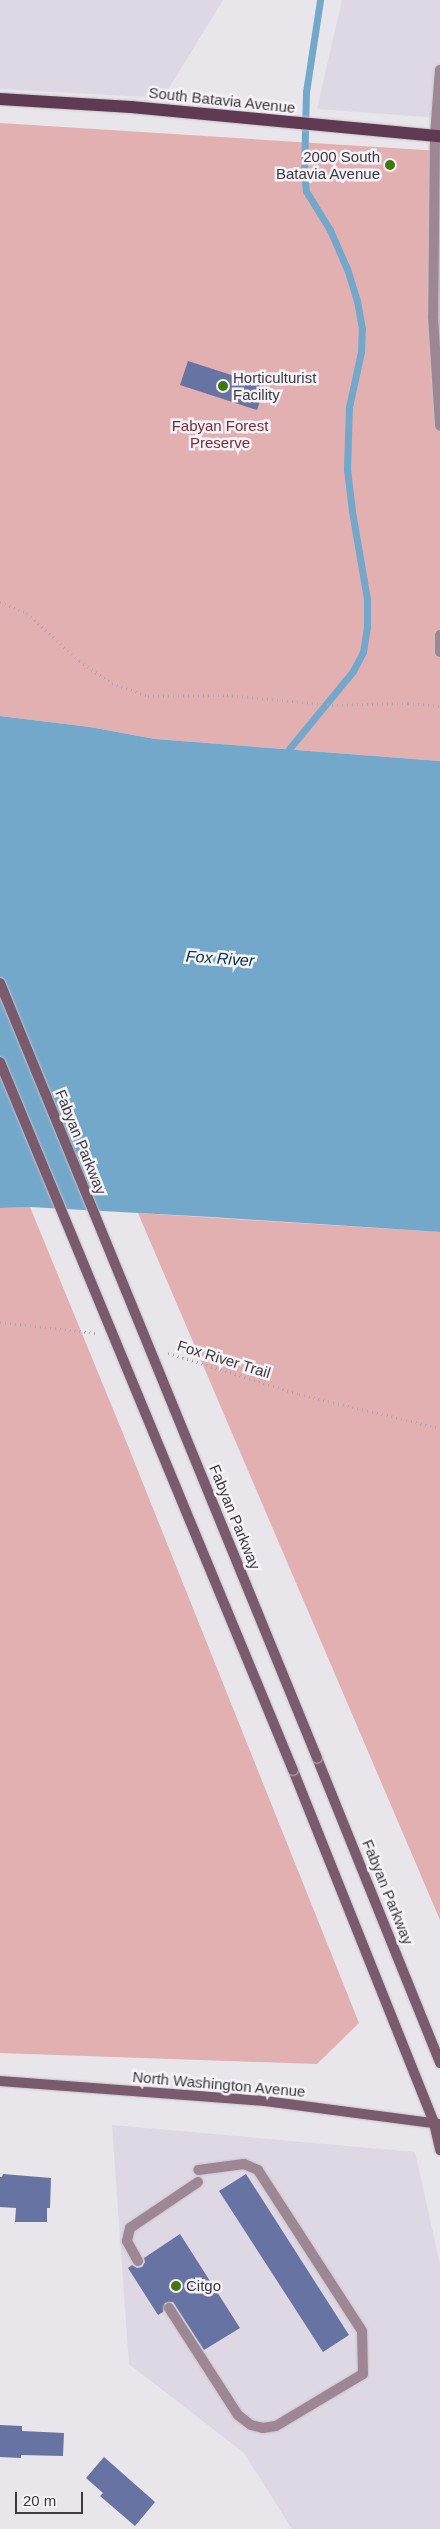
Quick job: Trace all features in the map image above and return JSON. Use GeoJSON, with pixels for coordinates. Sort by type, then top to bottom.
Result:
{"type":"FeatureCollection","features":[{"type":"Feature","properties":{"kind":"main road","name":"South Batavia Avenue"},"geometry":{"type":"LineString","coordinates":[[0,99],[131,107],[282,123],[438,135]]}},
{"type":"Feature","properties":{"kind":"main road","name":"Fabyan Parkway"},"geometry":{"type":"LineString","coordinates":[[0,984],[440,2062]]}},
{"type":"Feature","properties":{"kind":"main road"},"geometry":{"type":"LineString","coordinates":[[0,1062],[437,2123],[440,2150]]}},
{"type":"Feature","properties":{"kind":"main road","name":"North Washington Avenue"},"geometry":{"type":"LineString","coordinates":[[0,2081],[265,2101],[437,2123]]}},
{"type":"Feature","properties":{"kind":"lane"},"geometry":{"type":"LineString","coordinates":[[440,70],[437,336],[440,426]]}},
{"type":"Feature","properties":{"kind":"lane"},"geometry":{"type":"LineString","coordinates":[[440,636],[440,652]]}},
{"type":"Feature","properties":{"kind":"lane"},"geometry":{"type":"LineString","coordinates":[[168,2308],[238,2415],[251,2425],[262,2428],[276,2426],[362,2374],[362,2331],[258,2170],[244,2164],[198,2170]]}},
{"type":"Feature","properties":{"kind":"lane"},"geometry":{"type":"LineString","coordinates":[[138,2261],[127,2241],[130,2228],[198,2182]]}},
{"type":"Feature","properties":{"kind":"path"},"geometry":{"type":"LineString","coordinates":[[0,602],[27,613],[79,662],[112,683],[148,696],[227,695],[332,705],[408,702],[440,706]]}},
{"type":"Feature","properties":{"kind":"path"},"geometry":{"type":"LineString","coordinates":[[0,1322],[100,1334]]}},
{"type":"Feature","properties":{"kind":"path","name":"Fox River Trail"},"geometry":{"type":"LineString","coordinates":[[167,1353],[299,1394],[440,1428]]}},
{"type":"Feature","properties":{"kind":"shaded area"},"geometry":{"type":"Polygon","coordinates":[[[0,0],[223,0],[163,98],[0,89],[0,0]]]}},
{"type":"Feature","properties":{"kind":"shaded area"},"geometry":{"type":"Polygon","coordinates":[[[342,0],[440,0],[440,118],[317,109],[342,0]]]}},
{"type":"Feature","properties":{"kind":"shaded area"},"geometry":{"type":"Polygon","coordinates":[[[112,2125],[415,2152],[440,2264],[440,2529],[292,2529],[244,2453],[129,2364],[112,2125]]]}},
{"type":"Feature","properties":{"kind":"green space","name":"Fabyan Forest Preserve"},"geometry":{"type":"Polygon","coordinates":[[[0,123],[440,151],[440,761],[155,739],[90,727],[0,716],[0,123]]]}},
{"type":"Feature","properties":{"kind":"green space"},"geometry":{"type":"Polygon","coordinates":[[[30,1207],[122,1431],[359,2023],[317,2064],[0,2053],[0,1208],[30,1207]]]}},
{"type":"Feature","properties":{"kind":"green space"},"geometry":{"type":"Polygon","coordinates":[[[138,1213],[440,1232],[440,1920],[138,1213]]]}},
{"type":"Feature","properties":{"kind":"water","name":"Fox River"},"geometry":{"type":"Polygon","coordinates":[[[0,716],[90,727],[155,739],[440,761],[440,1232],[30,1207],[0,1208],[0,716]]]}},
{"type":"Feature","properties":{"kind":"building","name":"Horticulturist Facility"},"geometry":{"type":"Polygon","coordinates":[[[188,361],[265,386],[257,410],[180,385],[188,361]]]}},
{"type":"Feature","properties":{"kind":"building"},"geometry":{"type":"Polygon","coordinates":[[[3,2174],[51,2178],[50,2208],[47,2208],[47,2222],[15,2222],[16,2208],[0,2207],[0,2177],[3,2174]]]}},
{"type":"Feature","properties":{"kind":"building"},"geometry":{"type":"Polygon","coordinates":[[[246,2174],[349,2335],[323,2352],[219,2191],[246,2174]]]}},
{"type":"Feature","properties":{"kind":"building","name":"Citgo"},"geometry":{"type":"Polygon","coordinates":[[[180,2234],[240,2328],[204,2350],[173,2302],[165,2303],[163,2312],[158,2315],[128,2268],[132,2265],[137,2268],[142,2267],[145,2262],[144,2258],[180,2234]]]}},
{"type":"Feature","properties":{"kind":"building"},"geometry":{"type":"Polygon","coordinates":[[[0,2425],[22,2426],[22,2431],[64,2433],[63,2456],[21,2455],[21,2458],[0,2457],[0,2425]]]}},
{"type":"Feature","properties":{"kind":"building"},"geometry":{"type":"Polygon","coordinates":[[[104,2457],[155,2502],[135,2526],[100,2496],[103,2493],[86,2478],[104,2457]]]}},
{"type":"Feature","properties":{"kind":"waterway"},"geometry":{"type":"LineString","coordinates":[[289,749],[353,671],[363,652],[367,626],[367,599],[347,469],[349,407],[361,352],[362,329],[357,301],[347,269],[330,230],[306,191],[304,173],[306,92],[320,0]]}},
{"type":"Feature","properties":{"kind":"place","name":"2000 South Batavia Avenue"},"geometry":{"type":"Point","coordinates":[390,165]}},
{"type":"Feature","properties":{"kind":"place","name":"Horticulturist Facility"},"geometry":{"type":"Point","coordinates":[223,386]}},
{"type":"Feature","properties":{"kind":"place","name":"Citgo"},"geometry":{"type":"Point","coordinates":[176,2286]}}]}
